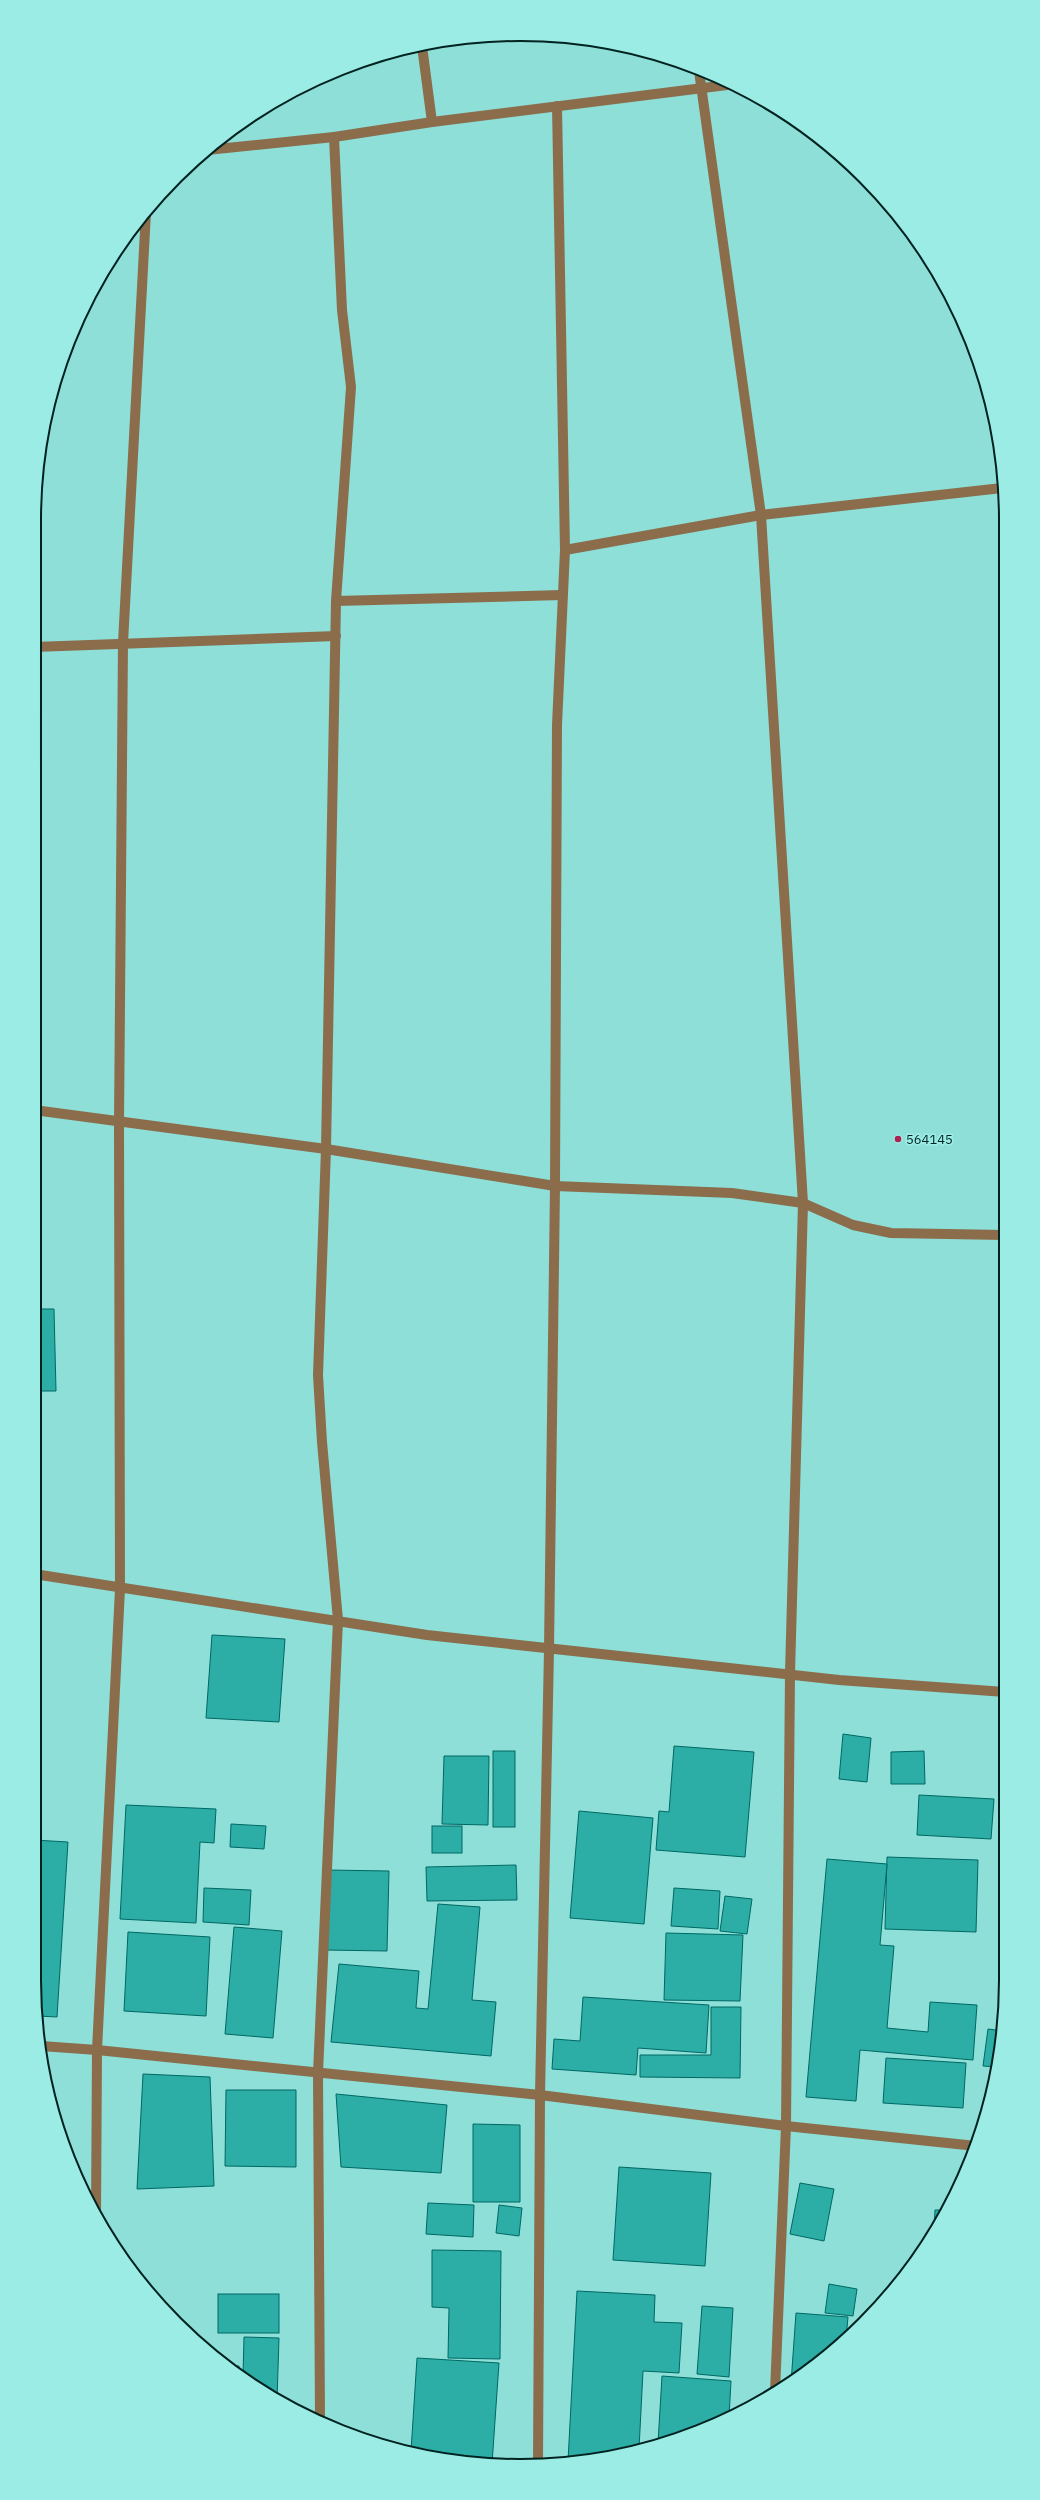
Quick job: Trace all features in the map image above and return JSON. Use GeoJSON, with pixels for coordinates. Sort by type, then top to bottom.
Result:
{"type":"FeatureCollection","features":[{"type":"Feature","properties":{"kind":"street"},"geometry":{"type":"LineString","coordinates":[[423,51],[432,122]]}},
{"type":"Feature","properties":{"kind":"street"},"geometry":{"type":"LineString","coordinates":[[700,76],[761,515],[803,1203],[790,1673],[786,2126],[775,2385]]}},
{"type":"Feature","properties":{"kind":"street"},"geometry":{"type":"LineString","coordinates":[[217,149],[334,137],[432,122],[722,86]]}},
{"type":"Feature","properties":{"kind":"street"},"geometry":{"type":"LineString","coordinates":[[538,2458],[540,2095],[549,1650],[555,1186],[557,732],[565,550],[557,106]]}},
{"type":"Feature","properties":{"kind":"street"},"geometry":{"type":"LineString","coordinates":[[320,2415],[318,2074],[338,1620],[322,1442],[318,1375],[326,1149],[336,600],[351,387],[342,310],[334,137]]}},
{"type":"Feature","properties":{"kind":"street"},"geometry":{"type":"LineString","coordinates":[[96,2203],[97,2050],[120,1589],[118,1123],[123,643],[145,221]]}},
{"type":"Feature","properties":{"kind":"street"},"geometry":{"type":"LineString","coordinates":[[565,550],[761,515],[998,488]]}},
{"type":"Feature","properties":{"kind":"street"},"geometry":{"type":"LineString","coordinates":[[336,600],[562,595]]}},
{"type":"Feature","properties":{"kind":"street"},"geometry":{"type":"LineString","coordinates":[[41,647],[336,636]]}},
{"type":"Feature","properties":{"kind":"street"},"geometry":{"type":"LineString","coordinates":[[41,1111],[118,1123],[326,1149],[555,1186],[732,1193],[803,1203],[853,1225],[891,1233],[999,1235]]}},
{"type":"Feature","properties":{"kind":"street"},"geometry":{"type":"LineString","coordinates":[[41,1575],[120,1589],[338,1620],[427,1635],[549,1650],[790,1673],[839,1680],[999,1692]]}},
{"type":"Feature","properties":{"kind":"street"},"geometry":{"type":"LineString","coordinates":[[46,2046],[97,2050],[318,2074],[540,2095],[786,2126],[970,2145]]}},
{"type":"Feature","properties":{"kind":"building"},"geometry":{"type":"Polygon","coordinates":[[[41,1309],[54,1309],[56,1391],[41,1391],[41,1309]]]}},
{"type":"Feature","properties":{"kind":"building"},"geometry":{"type":"Polygon","coordinates":[[[212,1635],[285,1639],[279,1722],[206,1718],[212,1635]]]}},
{"type":"Feature","properties":{"kind":"building"},"geometry":{"type":"Polygon","coordinates":[[[843,1734],[871,1738],[867,1782],[839,1779],[843,1734]]]}},
{"type":"Feature","properties":{"kind":"building"},"geometry":{"type":"Polygon","coordinates":[[[674,1746],[754,1752],[745,1857],[656,1850],[659,1811],[669,1812],[674,1746]]]}},
{"type":"Feature","properties":{"kind":"building"},"geometry":{"type":"Polygon","coordinates":[[[493,1751],[515,1751],[515,1827],[493,1827],[493,1751]]]}},
{"type":"Feature","properties":{"kind":"building"},"geometry":{"type":"Polygon","coordinates":[[[924,1751],[925,1784],[891,1784],[891,1752],[924,1751]]]}},
{"type":"Feature","properties":{"kind":"building"},"geometry":{"type":"Polygon","coordinates":[[[444,1756],[489,1756],[488,1825],[442,1824],[444,1756]]]}},
{"type":"Feature","properties":{"kind":"building"},"geometry":{"type":"Polygon","coordinates":[[[919,1795],[994,1799],[991,1839],[917,1835],[919,1795]]]}},
{"type":"Feature","properties":{"kind":"building"},"geometry":{"type":"Polygon","coordinates":[[[126,1805],[216,1809],[214,1843],[200,1842],[196,1923],[120,1919],[126,1805]]]}},
{"type":"Feature","properties":{"kind":"building"},"geometry":{"type":"Polygon","coordinates":[[[579,1811],[653,1818],[644,1924],[570,1918],[579,1811]]]}},
{"type":"Feature","properties":{"kind":"building"},"geometry":{"type":"Polygon","coordinates":[[[231,1824],[266,1826],[264,1849],[230,1847],[231,1824]]]}},
{"type":"Feature","properties":{"kind":"building"},"geometry":{"type":"Polygon","coordinates":[[[432,1826],[462,1826],[462,1853],[432,1853],[432,1826]]]}},
{"type":"Feature","properties":{"kind":"building"},"geometry":{"type":"Polygon","coordinates":[[[41,1840],[68,1842],[57,2017],[42,2016],[42,2011],[41,1840]]]}},
{"type":"Feature","properties":{"kind":"building"},"geometry":{"type":"Polygon","coordinates":[[[887,1857],[978,1860],[976,1932],[885,1929],[887,1857]]]}},
{"type":"Feature","properties":{"kind":"building"},"geometry":{"type":"Polygon","coordinates":[[[827,1859],[887,1864],[880,1945],[894,1946],[887,2028],[928,2032],[930,2002],[977,2005],[973,2060],[860,2050],[856,2101],[806,2097],[827,1859]]]}},
{"type":"Feature","properties":{"kind":"building"},"geometry":{"type":"Polygon","coordinates":[[[516,1865],[517,1900],[427,1901],[426,1867],[516,1865]]]}},
{"type":"Feature","properties":{"kind":"building"},"geometry":{"type":"Polygon","coordinates":[[[327,1870],[389,1871],[387,1951],[325,1950],[327,1870]]]}},
{"type":"Feature","properties":{"kind":"building"},"geometry":{"type":"Polygon","coordinates":[[[204,1888],[251,1890],[249,1925],[203,1922],[204,1888]]]}},
{"type":"Feature","properties":{"kind":"building"},"geometry":{"type":"Polygon","coordinates":[[[674,1888],[720,1891],[718,1929],[671,1926],[674,1888]]]}},
{"type":"Feature","properties":{"kind":"building"},"geometry":{"type":"Polygon","coordinates":[[[725,1896],[752,1899],[747,1934],[720,1931],[725,1896]]]}},
{"type":"Feature","properties":{"kind":"building"},"geometry":{"type":"Polygon","coordinates":[[[438,1904],[480,1907],[472,2000],[496,2002],[491,2056],[331,2042],[339,1964],[419,1971],[416,2008],[428,2009],[438,1904]]]}},
{"type":"Feature","properties":{"kind":"building"},"geometry":{"type":"Polygon","coordinates":[[[234,1927],[282,1931],[273,2038],[225,2034],[234,1927]]]}},
{"type":"Feature","properties":{"kind":"building"},"geometry":{"type":"Polygon","coordinates":[[[128,1932],[210,1937],[206,2016],[124,2011],[128,1932]]]}},
{"type":"Feature","properties":{"kind":"building"},"geometry":{"type":"Polygon","coordinates":[[[666,1933],[743,1935],[740,2001],[664,2000],[666,1933]]]}},
{"type":"Feature","properties":{"kind":"building"},"geometry":{"type":"Polygon","coordinates":[[[583,1997],[709,2005],[706,2053],[638,2048],[636,2075],[552,2069],[554,2039],[580,2041],[583,1997]]]}},
{"type":"Feature","properties":{"kind":"building"},"geometry":{"type":"Polygon","coordinates":[[[711,2007],[741,2007],[740,2078],[640,2077],[640,2055],[711,2055],[711,2007]]]}},
{"type":"Feature","properties":{"kind":"building"},"geometry":{"type":"Polygon","coordinates":[[[988,2029],[996,2030],[991,2067],[983,2066],[988,2029]]]}},
{"type":"Feature","properties":{"kind":"building"},"geometry":{"type":"Polygon","coordinates":[[[886,2058],[966,2063],[963,2108],[883,2103],[886,2058]]]}},
{"type":"Feature","properties":{"kind":"building"},"geometry":{"type":"Polygon","coordinates":[[[143,2074],[210,2077],[214,2186],[137,2189],[143,2074]]]}},
{"type":"Feature","properties":{"kind":"building"},"geometry":{"type":"Polygon","coordinates":[[[226,2090],[296,2090],[296,2167],[225,2166],[226,2090]]]}},
{"type":"Feature","properties":{"kind":"building"},"geometry":{"type":"Polygon","coordinates":[[[336,2094],[447,2105],[441,2173],[341,2167],[336,2094]]]}},
{"type":"Feature","properties":{"kind":"building"},"geometry":{"type":"Polygon","coordinates":[[[473,2124],[520,2125],[520,2202],[473,2202],[473,2124]]]}},
{"type":"Feature","properties":{"kind":"building"},"geometry":{"type":"Polygon","coordinates":[[[619,2167],[711,2173],[705,2266],[613,2260],[619,2167]]]}},
{"type":"Feature","properties":{"kind":"building"},"geometry":{"type":"Polygon","coordinates":[[[800,2183],[834,2189],[824,2241],[790,2234],[800,2183]]]}},
{"type":"Feature","properties":{"kind":"building"},"geometry":{"type":"Polygon","coordinates":[[[428,2203],[474,2205],[473,2237],[426,2234],[428,2203]]]}},
{"type":"Feature","properties":{"kind":"building"},"geometry":{"type":"Polygon","coordinates":[[[499,2205],[522,2208],[519,2236],[496,2233],[499,2205]]]}},
{"type":"Feature","properties":{"kind":"building"},"geometry":{"type":"Polygon","coordinates":[[[935,2210],[940,2210],[935,2220],[935,2210]]]}},
{"type":"Feature","properties":{"kind":"building"},"geometry":{"type":"Polygon","coordinates":[[[432,2250],[501,2251],[500,2359],[448,2358],[449,2308],[432,2307],[432,2250]]]}},
{"type":"Feature","properties":{"kind":"building"},"geometry":{"type":"Polygon","coordinates":[[[829,2284],[857,2289],[853,2316],[825,2313],[829,2284]]]}},
{"type":"Feature","properties":{"kind":"building"},"geometry":{"type":"Polygon","coordinates":[[[577,2291],[655,2295],[654,2322],[682,2323],[679,2373],[643,2371],[639,2444],[613,2450],[568,2456],[577,2291]]]}},
{"type":"Feature","properties":{"kind":"building"},"geometry":{"type":"Polygon","coordinates":[[[218,2294],[279,2294],[279,2333],[218,2333],[218,2294]]]}},
{"type":"Feature","properties":{"kind":"building"},"geometry":{"type":"Polygon","coordinates":[[[702,2306],[733,2308],[729,2377],[697,2374],[702,2306]]]}},
{"type":"Feature","properties":{"kind":"building"},"geometry":{"type":"Polygon","coordinates":[[[796,2313],[848,2317],[847,2330],[812,2360],[792,2374],[796,2313]]]}},
{"type":"Feature","properties":{"kind":"building"},"geometry":{"type":"Polygon","coordinates":[[[244,2337],[279,2338],[277,2393],[243,2370],[244,2337]]]}},
{"type":"Feature","properties":{"kind":"building"},"geometry":{"type":"Polygon","coordinates":[[[417,2358],[499,2363],[492,2458],[457,2455],[411,2446],[417,2358]]]}},
{"type":"Feature","properties":{"kind":"building"},"geometry":{"type":"Polygon","coordinates":[[[662,2376],[731,2381],[729,2411],[703,2423],[658,2439],[662,2376]]]}},
{"type":"Feature","properties":{"kind":"place","name":"564145"},"geometry":{"type":"Point","coordinates":[898,1139]}}]}
